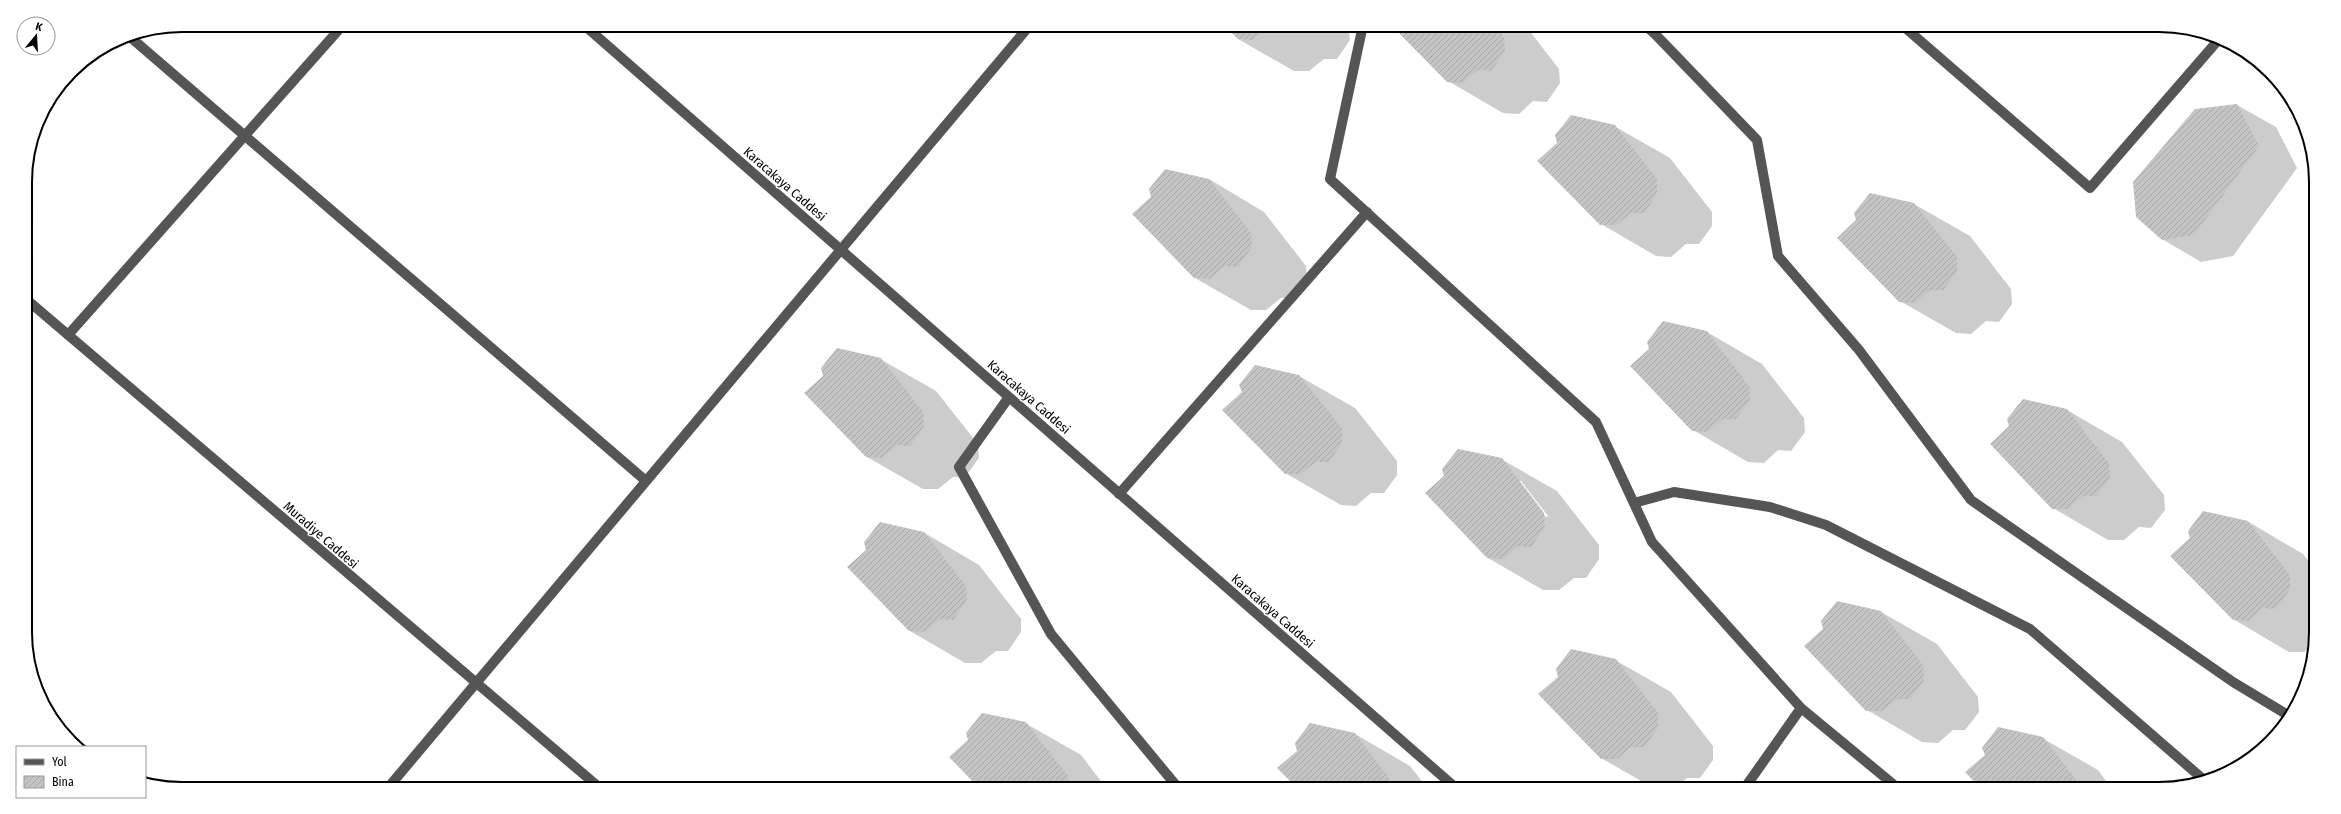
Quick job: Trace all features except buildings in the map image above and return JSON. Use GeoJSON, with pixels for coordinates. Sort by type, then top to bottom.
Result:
{"type":"FeatureCollection","features":[{"type":"Feature","properties":{"kind":"street"},"geometry":{"type":"LineString","coordinates":[[68,335],[337,32]]}},
{"type":"Feature","properties":{"kind":"street","name":"Karacakaya Caddesi"},"geometry":{"type":"LineString","coordinates":[[592,32],[1449,782]]}},
{"type":"Feature","properties":{"kind":"street"},"geometry":{"type":"LineString","coordinates":[[393,782],[1024,32]]}},
{"type":"Feature","properties":{"kind":"street"},"geometry":{"type":"LineString","coordinates":[[1361,32],[1330,178],[1596,422],[1652,542],[1801,708],[1891,782]]}},
{"type":"Feature","properties":{"kind":"street"},"geometry":{"type":"LineString","coordinates":[[1653,32],[1757,140],[1778,256],[1859,350],[1971,500],[2233,682],[2285,713]]}},
{"type":"Feature","properties":{"kind":"street"},"geometry":{"type":"LineString","coordinates":[[1910,32],[2090,188],[2216,43]]}},
{"type":"Feature","properties":{"kind":"street"},"geometry":{"type":"LineString","coordinates":[[133,40],[646,481]]}},
{"type":"Feature","properties":{"kind":"street"},"geometry":{"type":"LineString","coordinates":[[1120,494],[1367,212]]}},
{"type":"Feature","properties":{"kind":"street","name":"Muradiye Caddesi"},"geometry":{"type":"LineString","coordinates":[[32,304],[593,782]]}},
{"type":"Feature","properties":{"kind":"street"},"geometry":{"type":"LineString","coordinates":[[1009,397],[959,467],[1051,634],[1173,782]]}},
{"type":"Feature","properties":{"kind":"street"},"geometry":{"type":"LineString","coordinates":[[1634,503],[1674,492],[1770,507],[1826,525],[2030,629],[2200,776]]}},
{"type":"Feature","properties":{"kind":"street"},"geometry":{"type":"LineString","coordinates":[[1749,782],[1801,708]]}}]}
